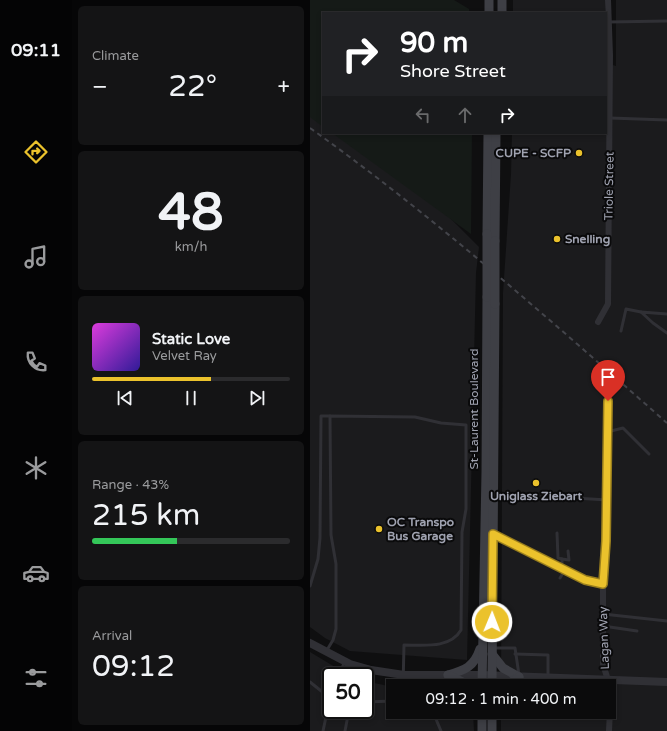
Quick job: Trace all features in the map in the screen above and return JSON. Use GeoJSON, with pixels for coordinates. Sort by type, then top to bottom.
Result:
{"type":"FeatureCollection","features":[{"type":"Feature","properties":{"kind":"main road"},"geometry":{"type":"LineString","coordinates":[[489,0],[489,12]]}},
{"type":"Feature","properties":{"kind":"main road"},"geometry":{"type":"LineString","coordinates":[[502,0],[502,12]]}},
{"type":"Feature","properties":{"kind":"main road","name":"St-Laurent Boulevard"},"geometry":{"type":"LineString","coordinates":[[482,676],[488,134]]}},
{"type":"Feature","properties":{"kind":"main road","name":"St-Laurent Boulevard"},"geometry":{"type":"LineString","coordinates":[[493,679],[496,134]]}},
{"type":"Feature","properties":{"kind":"main road"},"geometry":{"type":"LineString","coordinates":[[448,675],[466,670],[472,666],[478,657],[482,642]]}},
{"type":"Feature","properties":{"kind":"main road"},"geometry":{"type":"LineString","coordinates":[[492,650],[501,666],[520,677],[517,679]]}},
{"type":"Feature","properties":{"kind":"main road"},"geometry":{"type":"LineString","coordinates":[[448,675],[456,679]]}},
{"type":"Feature","properties":{"kind":"main road"},"geometry":{"type":"LineString","coordinates":[[482,719],[482,731]]}},
{"type":"Feature","properties":{"kind":"main road"},"geometry":{"type":"LineString","coordinates":[[492,719],[492,731]]}},
{"type":"Feature","properties":{"kind":"street","name":"Triole Street"},"geometry":{"type":"LineString","coordinates":[[598,322],[608,304],[610,118],[608,0]]}},
{"type":"Feature","properties":{"kind":"street","name":"Lagan Way"},"geometry":{"type":"LineString","coordinates":[[606,679],[603,664],[603,584],[606,541],[608,401]]}},
{"type":"Feature","properties":{"kind":"street"},"geometry":{"type":"LineString","coordinates":[[493,534],[585,580],[603,584]]}},
{"type":"Feature","properties":{"kind":"street"},"geometry":{"type":"LineString","coordinates":[[310,642],[345,661],[359,666],[371,670],[404,675],[606,679]]}},
{"type":"Feature","properties":{"kind":"street"},"geometry":{"type":"LineString","coordinates":[[616,679],[667,682]]}},
{"type":"Feature","properties":{"kind":"street","name":"Lagan Way"},"geometry":{"type":"LineString","coordinates":[[609,731],[610,719]]}},
{"type":"Feature","properties":{"kind":"lane"},"geometry":{"type":"LineString","coordinates":[[609,22],[667,22]]}},
{"type":"Feature","properties":{"kind":"lane"},"geometry":{"type":"LineString","coordinates":[[610,118],[667,120]]}},
{"type":"Feature","properties":{"kind":"lane"},"geometry":{"type":"LineString","coordinates":[[621,331],[626,310],[667,314]]}},
{"type":"Feature","properties":{"kind":"lane"},"geometry":{"type":"LineString","coordinates":[[641,312],[667,333]]}},
{"type":"Feature","properties":{"kind":"lane"},"geometry":{"type":"LineString","coordinates":[[310,586],[318,559],[320,538],[322,416],[415,417],[441,423],[466,425],[466,509],[462,532],[461,630],[457,637],[452,641],[443,643],[404,645],[404,679]]}},
{"type":"Feature","properties":{"kind":"lane"},"geometry":{"type":"LineString","coordinates":[[326,651],[333,640],[336,629],[336,564],[331,535],[330,416]]}},
{"type":"Feature","properties":{"kind":"lane"},"geometry":{"type":"LineString","coordinates":[[608,432],[624,428],[649,454]]}},
{"type":"Feature","properties":{"kind":"lane"},"geometry":{"type":"LineString","coordinates":[[575,498],[607,500]]}},
{"type":"Feature","properties":{"kind":"lane"},"geometry":{"type":"LineString","coordinates":[[557,533],[558,558],[568,560],[568,551]]}},
{"type":"Feature","properties":{"kind":"lane"},"geometry":{"type":"LineString","coordinates":[[560,578],[564,569],[562,559]]}},
{"type":"Feature","properties":{"kind":"lane"},"geometry":{"type":"LineString","coordinates":[[603,614],[667,621]]}},
{"type":"Feature","properties":{"kind":"lane"},"geometry":{"type":"LineString","coordinates":[[603,626],[637,631]]}},
{"type":"Feature","properties":{"kind":"lane"},"geometry":{"type":"LineString","coordinates":[[492,650],[515,648],[520,677]]}},
{"type":"Feature","properties":{"kind":"lane"},"geometry":{"type":"LineString","coordinates":[[515,654],[548,655],[548,678]]}},
{"type":"Feature","properties":{"kind":"lane"},"geometry":{"type":"LineString","coordinates":[[343,667],[345,661]]}},
{"type":"Feature","properties":{"kind":"lane"},"geometry":{"type":"LineString","coordinates":[[310,682],[322,691]]}},
{"type":"Feature","properties":{"kind":"lane"},"geometry":{"type":"LineString","coordinates":[[374,702],[386,701]]}},
{"type":"Feature","properties":{"kind":"lane"},"geometry":{"type":"LineString","coordinates":[[323,731],[326,719]]}},
{"type":"Feature","properties":{"kind":"lane"},"geometry":{"type":"LineString","coordinates":[[345,731],[347,719]]}},
{"type":"Feature","properties":{"kind":"lane"},"geometry":{"type":"LineString","coordinates":[[436,719],[441,731]]}},
{"type":"Feature","properties":{"kind":"shaded area"},"geometry":{"type":"Polygon","coordinates":[[[310,0],[454,0],[469,9],[469,12],[322,12],[322,126],[310,117],[310,0]]]}},
{"type":"Feature","properties":{"kind":"shaded area"},"geometry":{"type":"Polygon","coordinates":[[[513,0],[605,0],[605,12],[513,12],[513,0]]]}},
{"type":"Feature","properties":{"kind":"shaded area"},"geometry":{"type":"Polygon","coordinates":[[[616,0],[667,0],[667,731],[501,731],[501,719],[616,719],[616,679],[501,679],[503,293],[511,174],[512,134],[607,134],[607,63],[616,66],[616,0]]]}},
{"type":"Feature","properties":{"kind":"shaded area"},"geometry":{"type":"Polygon","coordinates":[[[310,111],[322,119],[322,134],[341,134],[441,209],[479,247],[476,273],[467,660],[350,651],[325,638],[310,627],[310,111]]]}},
{"type":"Feature","properties":{"kind":"shaded area"},"geometry":{"type":"Polygon","coordinates":[[[333,134],[472,134],[471,234],[333,134]]]}},
{"type":"Feature","properties":{"kind":"shaded area"},"geometry":{"type":"Polygon","coordinates":[[[310,652],[335,667],[322,667],[322,719],[374,719],[374,683],[386,686],[386,719],[473,719],[474,731],[310,731],[310,652]]]}},
{"type":"Feature","properties":{"kind":"railway"},"geometry":{"type":"LineString","coordinates":[[310,128],[357,162],[448,234],[667,423]]}},
{"type":"Feature","properties":{"kind":"place","name":"CUPE - SCFP"},"geometry":{"type":"Point","coordinates":[579,153]}},
{"type":"Feature","properties":{"kind":"place","name":"Snelling"},"geometry":{"type":"Point","coordinates":[557,239]}},
{"type":"Feature","properties":{"kind":"place","name":"Uniglass Ziebart"},"geometry":{"type":"Point","coordinates":[536,483]}},
{"type":"Feature","properties":{"kind":"place","name":"OC Transpo Bus Garage"},"geometry":{"type":"Point","coordinates":[379,529]}},
{"type":"Feature","properties":{"kind":"route"},"geometry":{"type":"LineString","coordinates":[[492,622],[493,534],[585,580],[603,584],[606,541],[608,401]]}}]}
